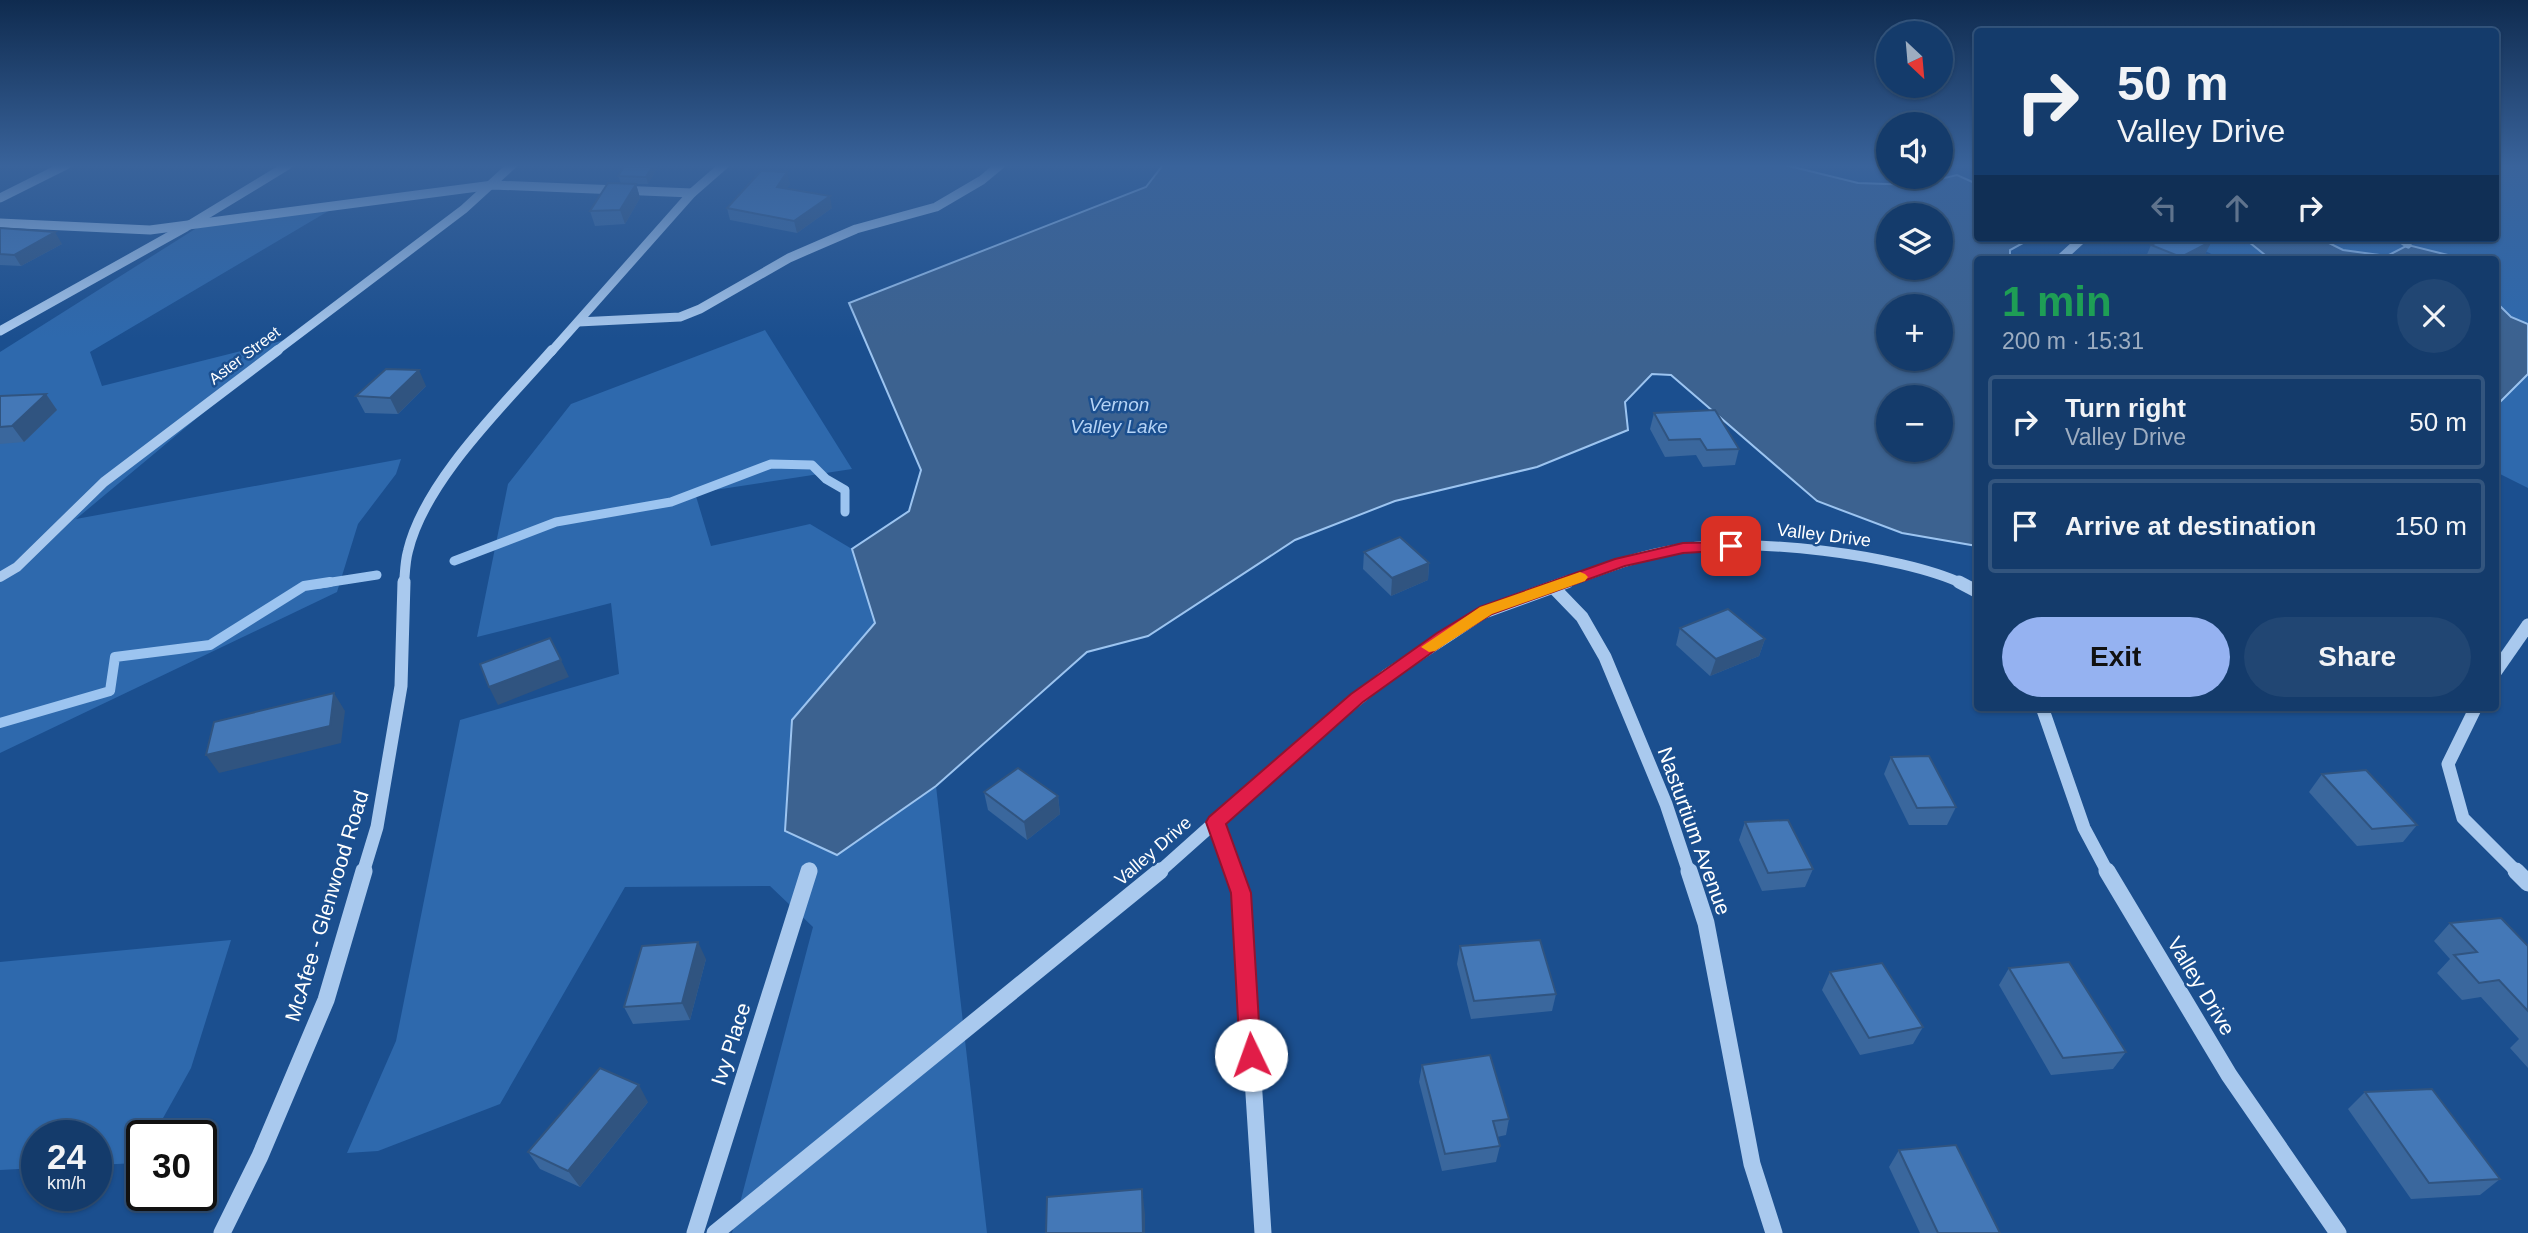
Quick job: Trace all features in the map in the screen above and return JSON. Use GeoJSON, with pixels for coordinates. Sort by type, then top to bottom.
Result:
{"type":"FeatureCollection","features":[{"type":"Feature","properties":{"kind":"street"},"geometry":{"type":"LineString","coordinates":[[0,223],[150,230],[219,223]]}},
{"type":"Feature","properties":{"kind":"street"},"geometry":{"type":"LineString","coordinates":[[0,331],[193,223]]}},
{"type":"Feature","properties":{"kind":"street","name":"Aster Street"},"geometry":{"type":"LineString","coordinates":[[0,577],[17,567],[104,482],[444,223]]}},
{"type":"Feature","properties":{"kind":"street"},"geometry":{"type":"LineString","coordinates":[[578,321],[666,223]]}},
{"type":"Feature","properties":{"kind":"street"},"geometry":{"type":"LineString","coordinates":[[578,321],[680,317],[700,309],[789,258],[856,229],[879,223]]}},
{"type":"Feature","properties":{"kind":"street"},"geometry":{"type":"LineString","coordinates":[[2063,256],[2079,242]]}},
{"type":"Feature","properties":{"kind":"street","name":"McAfee - Glenwood Road"},"geometry":{"type":"LineString","coordinates":[[222,1233],[260,1156],[326,1000],[377,827],[401,686],[402,596],[408,550],[432,494],[465,448],[578,321]]}},
{"type":"Feature","properties":{"kind":"street","name":"Valley Drive"},"geometry":{"type":"LineString","coordinates":[[715,1233],[952,1044],[1162,870],[1357,698],[1442,637],[1486,610],[1621,562],[1683,548],[1754,546],[1852,556],[1963,583],[1974,590]]}},
{"type":"Feature","properties":{"kind":"street","name":"Nasturtium Avenue"},"geometry":{"type":"LineString","coordinates":[[1553,587],[1582,617],[1605,657],[1671,817],[1706,923],[1749,1151],[1774,1233]]}},
{"type":"Feature","properties":{"kind":"street"},"geometry":{"type":"LineString","coordinates":[[2499,667],[2528,625]]}},
{"type":"Feature","properties":{"kind":"street","name":"Valley Drive"},"geometry":{"type":"LineString","coordinates":[[2043,711],[2084,828],[2116,887],[2229,1075],[2338,1233]]}},
{"type":"Feature","properties":{"kind":"street"},"geometry":{"type":"LineString","coordinates":[[2474,711],[2448,764],[2463,818],[2528,883]]}},
{"type":"Feature","properties":{"kind":"street"},"geometry":{"type":"LineString","coordinates":[[1216,822],[1241,893],[1263,1233]]}},
{"type":"Feature","properties":{"kind":"street","name":"Ivy Place"},"geometry":{"type":"LineString","coordinates":[[695,1233],[810,869]]}},
{"type":"Feature","properties":{"kind":"shaded area"},"geometry":{"type":"Polygon","coordinates":[[[309,223],[90,352],[102,386],[293,338],[76,519],[401,459],[396,474],[358,524],[337,592],[0,753],[0,352],[203,224],[309,223]]]}},
{"type":"Feature","properties":{"kind":"shaded area"},"geometry":{"type":"Polygon","coordinates":[[[2499,223],[2528,223],[2528,324],[2511,317],[2499,305],[2499,256],[2452,256],[2408,245],[2387,256],[2342,250],[2327,242],[2499,242],[2499,223]]]}},
{"type":"Feature","properties":{"kind":"shaded area"},"geometry":{"type":"Polygon","coordinates":[[[2186,242],[2249,242],[2266,256],[2216,256],[2186,242]]]}},
{"type":"Feature","properties":{"kind":"shaded area"},"geometry":{"type":"Polygon","coordinates":[[[765,330],[852,469],[695,493],[711,546],[810,524],[852,549],[875,623],[793,720],[837,854],[936,786],[987,1233],[732,1233],[813,927],[770,886],[625,887],[500,1104],[378,1151],[347,1153],[396,1041],[460,720],[619,674],[611,603],[477,637],[508,484],[571,404],[765,330]]]}},
{"type":"Feature","properties":{"kind":"shaded area"},"geometry":{"type":"Polygon","coordinates":[[[2528,374],[2528,488],[2499,474],[2500,402],[2528,374]]]}},
{"type":"Feature","properties":{"kind":"shaded area"},"geometry":{"type":"Polygon","coordinates":[[[231,940],[191,1068],[162,1120],[126,1120],[126,1164],[112,1164],[112,1120],[21,1120],[21,1169],[0,1170],[0,962],[231,940]]]}},
{"type":"Feature","properties":{"kind":"water","name":"Vernon Valley Lake"},"geometry":{"type":"Polygon","coordinates":[[[1055,223],[1876,223],[1876,280],[1953,280],[1953,223],[1974,223],[1974,242],[2025,242],[2010,250],[2010,256],[1974,256],[1974,545],[1902,533],[1817,501],[1671,375],[1652,374],[1625,402],[1628,430],[1537,467],[1395,501],[1295,540],[1148,636],[1087,652],[936,786],[837,855],[785,831],[792,720],[875,623],[852,549],[909,511],[921,470],[849,303],[1055,223]]]}},
{"type":"Feature","properties":{"kind":"water"},"geometry":{"type":"Polygon","coordinates":[[[2249,242],[2327,242],[2343,250],[2387,256],[2266,256],[2249,242]]]}},
{"type":"Feature","properties":{"kind":"water"},"geometry":{"type":"Polygon","coordinates":[[[2408,245],[2452,256],[2387,256],[2408,245]]]}},
{"type":"Feature","properties":{"kind":"water"},"geometry":{"type":"Polygon","coordinates":[[[2499,305],[2511,317],[2528,324],[2528,374],[2500,402],[2499,305]]]}},
{"type":"Feature","properties":{"kind":"building"},"geometry":{"type":"Polygon","coordinates":[[[0,228],[55,232],[14,255],[0,254],[0,228]]]}},
{"type":"Feature","properties":{"kind":"building"},"geometry":{"type":"Polygon","coordinates":[[[2157,242],[2210,242],[2183,256],[2151,245],[2157,242]]]}},
{"type":"Feature","properties":{"kind":"building"},"geometry":{"type":"Polygon","coordinates":[[[386,369],[419,370],[390,398],[356,396],[386,369]]]}},
{"type":"Feature","properties":{"kind":"building"},"geometry":{"type":"Polygon","coordinates":[[[46,394],[12,426],[0,427],[0,396],[46,394]]]}},
{"type":"Feature","properties":{"kind":"building"},"geometry":{"type":"Polygon","coordinates":[[[1715,410],[1739,449],[1707,450],[1700,439],[1669,440],[1654,413],[1715,410]]]}},
{"type":"Feature","properties":{"kind":"building"},"geometry":{"type":"Polygon","coordinates":[[[1400,537],[1429,563],[1392,578],[1364,552],[1400,537]]]}},
{"type":"Feature","properties":{"kind":"building"},"geometry":{"type":"Polygon","coordinates":[[[1728,609],[1765,639],[1716,659],[1680,628],[1728,609]]]}},
{"type":"Feature","properties":{"kind":"building"},"geometry":{"type":"Polygon","coordinates":[[[550,638],[561,660],[489,687],[480,664],[550,638]]]}},
{"type":"Feature","properties":{"kind":"building"},"geometry":{"type":"Polygon","coordinates":[[[334,693],[330,726],[206,755],[214,722],[334,693]]]}},
{"type":"Feature","properties":{"kind":"building"},"geometry":{"type":"Polygon","coordinates":[[[1929,756],[1956,807],[1917,808],[1891,757],[1929,756]]]}},
{"type":"Feature","properties":{"kind":"building"},"geometry":{"type":"Polygon","coordinates":[[[1018,768],[1058,796],[1024,822],[984,792],[1018,768]]]}},
{"type":"Feature","properties":{"kind":"building"},"geometry":{"type":"Polygon","coordinates":[[[2366,770],[2417,825],[2372,829],[2322,774],[2366,770]]]}},
{"type":"Feature","properties":{"kind":"building"},"geometry":{"type":"Polygon","coordinates":[[[1788,820],[1813,869],[1768,873],[1745,822],[1788,820]]]}},
{"type":"Feature","properties":{"kind":"building"},"geometry":{"type":"Polygon","coordinates":[[[2501,918],[2528,946],[2528,1011],[2499,980],[2479,983],[2454,955],[2477,952],[2450,923],[2501,918]]]}},
{"type":"Feature","properties":{"kind":"building"},"geometry":{"type":"Polygon","coordinates":[[[1540,940],[1556,994],[1474,1001],[1460,946],[1540,940]]]}},
{"type":"Feature","properties":{"kind":"building"},"geometry":{"type":"Polygon","coordinates":[[[698,942],[682,1003],[624,1007],[642,946],[698,942]]]}},
{"type":"Feature","properties":{"kind":"building"},"geometry":{"type":"Polygon","coordinates":[[[2069,962],[2126,1052],[2063,1058],[2009,968],[2069,962]]]}},
{"type":"Feature","properties":{"kind":"building"},"geometry":{"type":"Polygon","coordinates":[[[1882,963],[1923,1027],[1869,1038],[1830,972],[1882,963]]]}},
{"type":"Feature","properties":{"kind":"building"},"geometry":{"type":"Polygon","coordinates":[[[1490,1055],[1509,1119],[1493,1121],[1500,1146],[1445,1154],[1422,1065],[1490,1055]]]}},
{"type":"Feature","properties":{"kind":"building"},"geometry":{"type":"Polygon","coordinates":[[[600,1068],[639,1085],[568,1171],[528,1152],[600,1068]]]}},
{"type":"Feature","properties":{"kind":"building"},"geometry":{"type":"Polygon","coordinates":[[[2432,1089],[2500,1179],[2429,1183],[2365,1092],[2432,1089]]]}},
{"type":"Feature","properties":{"kind":"building"},"geometry":{"type":"Polygon","coordinates":[[[1956,1145],[2000,1233],[1938,1233],[1899,1150],[1956,1145]]]}},
{"type":"Feature","properties":{"kind":"building"},"geometry":{"type":"Polygon","coordinates":[[[1142,1189],[1143,1233],[1046,1233],[1047,1197],[1142,1189]]]}},
{"type":"Feature","properties":{"kind":"waterway"},"geometry":{"type":"LineString","coordinates":[[2404,242],[2408,245]]}},
{"type":"Feature","properties":{"kind":"waterway"},"geometry":{"type":"LineString","coordinates":[[454,561],[556,522],[671,502],[771,464],[812,465],[826,479],[845,490],[845,512]]}},
{"type":"Feature","properties":{"kind":"waterway"},"geometry":{"type":"LineString","coordinates":[[319,584],[377,575]]}},
{"type":"Feature","properties":{"kind":"waterway"},"geometry":{"type":"LineString","coordinates":[[0,723],[110,691],[115,657],[210,645],[304,586],[330,582]]}},
{"type":"Feature","properties":{"kind":"slow traffic"},"geometry":{"type":"LineString","coordinates":[[1429,647],[1486,610],[1580,577]]}},
{"type":"Feature","properties":{"kind":"route"},"geometry":{"type":"LineString","coordinates":[[1251,1055],[1241,893],[1216,822],[1357,698],[1442,637],[1486,610],[1621,562],[1683,548],[1731,546]]}}]}
